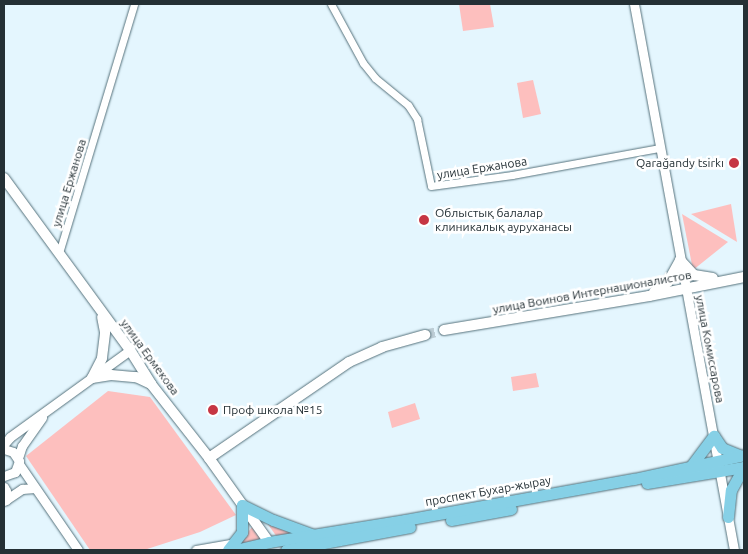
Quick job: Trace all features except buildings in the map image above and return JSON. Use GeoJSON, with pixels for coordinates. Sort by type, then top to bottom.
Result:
{"type":"FeatureCollection","features":[{"type":"Feature","properties":{"kind":"main road","name":"улица Ермекова"},"geometry":{"type":"LineString","coordinates":[[4,178],[101,314],[130,350],[151,384],[209,458],[272,546]]}},
{"type":"Feature","properties":{"kind":"main road"},"geometry":{"type":"LineString","coordinates":[[649,296],[668,282],[680,260],[698,278],[722,281]]}},
{"type":"Feature","properties":{"kind":"main road","name":"улица Воинов Интернационалистов"},"geometry":{"type":"LineString","coordinates":[[444,330],[649,296],[744,277]]}},
{"type":"Feature","properties":{"kind":"main road"},"geometry":{"type":"LineString","coordinates":[[92,378],[102,358],[105,332],[101,314]]}},
{"type":"Feature","properties":{"kind":"main road"},"geometry":{"type":"LineString","coordinates":[[209,458],[355,359],[382,347],[425,335]]}},
{"type":"Feature","properties":{"kind":"main road"},"geometry":{"type":"LineString","coordinates":[[92,378],[111,375],[136,377],[151,384]]}},
{"type":"Feature","properties":{"kind":"main road"},"geometry":{"type":"LineString","coordinates":[[691,466],[714,436],[722,448],[743,461],[731,490],[728,517]]}},
{"type":"Feature","properties":{"kind":"main road","name":"проспект Бухар-жырау"},"geometry":{"type":"LineString","coordinates":[[487,510],[719,460],[743,461]]}},
{"type":"Feature","properties":{"kind":"main road","name":"проспект Бухар-жырау"},"geometry":{"type":"LineString","coordinates":[[286,550],[487,510],[637,484],[720,472],[743,461]]}},
{"type":"Feature","properties":{"kind":"main road"},"geometry":{"type":"LineString","coordinates":[[232,548],[242,532],[242,505],[315,543]]}},
{"type":"Feature","properties":{"kind":"main road","name":"проспект Бухар-жырау"},"geometry":{"type":"LineString","coordinates":[[232,548],[315,543]]}},
{"type":"Feature","properties":{"kind":"street","name":"улица Ержанова"},"geometry":{"type":"LineString","coordinates":[[59,254],[134,4]]}},
{"type":"Feature","properties":{"kind":"street","name":"улица Ержанова"},"geometry":{"type":"LineString","coordinates":[[331,4],[363,63],[375,78],[408,105],[417,119],[431,186],[512,175],[659,148]]}},
{"type":"Feature","properties":{"kind":"street","name":"улица Комиссарова"},"geometry":{"type":"LineString","coordinates":[[634,4],[734,550]]}},
{"type":"Feature","properties":{"kind":"street"},"geometry":{"type":"LineString","coordinates":[[4,444],[130,350]]}},
{"type":"Feature","properties":{"kind":"street"},"geometry":{"type":"LineString","coordinates":[[4,476],[15,472],[22,446],[47,411]]}},
{"type":"Feature","properties":{"kind":"street"},"geometry":{"type":"LineString","coordinates":[[4,449],[14,452],[35,488],[78,550]]}},
{"type":"Feature","properties":{"kind":"street"},"geometry":{"type":"LineString","coordinates":[[4,487],[6,491],[5,501]]}},
{"type":"Feature","properties":{"kind":"street"},"geometry":{"type":"LineString","coordinates":[[5,501],[22,489],[35,488]]}},
{"type":"Feature","properties":{"kind":"street"},"geometry":{"type":"LineString","coordinates":[[196,550],[232,548]]}},
{"type":"Feature","properties":{"kind":"shaded area"},"geometry":{"type":"Polygon","coordinates":[[[459,4],[490,4],[494,27],[463,31],[459,4]]]}},
{"type":"Feature","properties":{"kind":"shaded area"},"geometry":{"type":"Polygon","coordinates":[[[533,80],[541,114],[523,118],[517,83],[533,80]]]}},
{"type":"Feature","properties":{"kind":"shaded area"},"geometry":{"type":"Polygon","coordinates":[[[731,204],[737,242],[691,214],[731,204]]]}},
{"type":"Feature","properties":{"kind":"shaded area"},"geometry":{"type":"Polygon","coordinates":[[[682,214],[728,242],[693,270],[682,214]]]}},
{"type":"Feature","properties":{"kind":"shaded area"},"geometry":{"type":"Polygon","coordinates":[[[536,373],[539,387],[513,391],[511,377],[536,373]]]}},
{"type":"Feature","properties":{"kind":"shaded area"},"geometry":{"type":"Polygon","coordinates":[[[108,391],[150,397],[236,515],[200,532],[144,550],[90,550],[26,456],[108,391]]]}},
{"type":"Feature","properties":{"kind":"shaded area"},"geometry":{"type":"Polygon","coordinates":[[[415,403],[420,419],[392,428],[388,412],[415,403]]]}},
{"type":"Feature","properties":{"kind":"shaded area"},"geometry":{"type":"Polygon","coordinates":[[[267,523],[293,534],[277,537],[267,523]]]}},
{"type":"Feature","properties":{"kind":"shaded area"},"geometry":{"type":"Polygon","coordinates":[[[252,527],[262,540],[238,545],[252,527]]]}},
{"type":"Feature","properties":{"kind":"tunnel"},"geometry":{"type":"LineString","coordinates":[[425,335],[444,330]]}},
{"type":"Feature","properties":{"kind":"place","name":"Qarağandy tsirkı"},"geometry":{"type":"Point","coordinates":[734,163]}},
{"type":"Feature","properties":{"kind":"place","name":"Облыстық балалар клиникалық ауруханасы"},"geometry":{"type":"Point","coordinates":[424,220]}},
{"type":"Feature","properties":{"kind":"place","name":"Проф школа №15"},"geometry":{"type":"Point","coordinates":[213,410]}}]}
